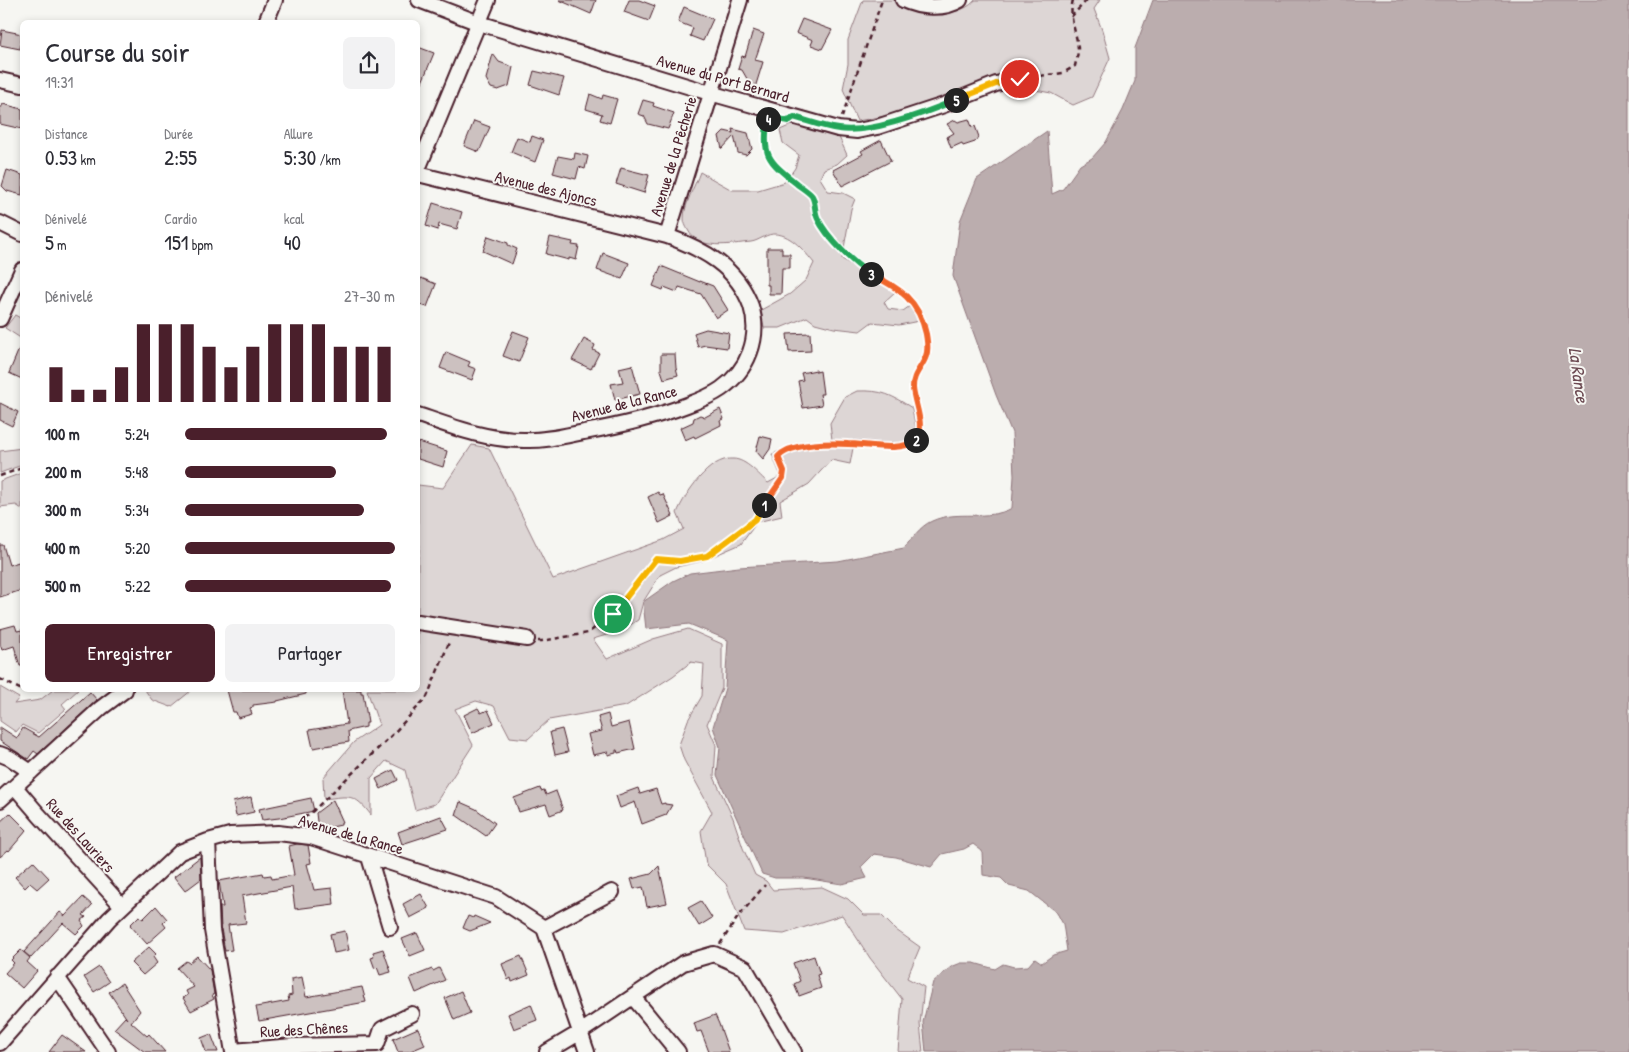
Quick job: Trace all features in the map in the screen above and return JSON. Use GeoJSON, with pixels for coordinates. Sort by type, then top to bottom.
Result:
{"type":"FeatureCollection","features":[{"type":"Feature","properties":{"kind":"street"},"geometry":{"type":"LineString","coordinates":[[267,20],[275,0]]}},
{"type":"Feature","properties":{"kind":"street","name":"Avenue du Port Bernard"},"geometry":{"type":"LineString","coordinates":[[419,0],[479,23],[710,93],[838,129],[857,130],[877,127],[944,105],[996,84],[1020,79]]}},
{"type":"Feature","properties":{"kind":"street"},"geometry":{"type":"LineString","coordinates":[[420,164],[488,0]]}},
{"type":"Feature","properties":{"kind":"street","name":"Avenue de la Pêcherie"},"geometry":{"type":"LineString","coordinates":[[667,236],[740,0]]}},
{"type":"Feature","properties":{"kind":"street"},"geometry":{"type":"LineString","coordinates":[[903,0],[929,7],[951,6],[960,0]]}},
{"type":"Feature","properties":{"kind":"street"},"geometry":{"type":"LineString","coordinates":[[0,80],[20,85]]}},
{"type":"Feature","properties":{"kind":"street","name":"Avenue des Ajoncs"},"geometry":{"type":"LineString","coordinates":[[420,174],[667,236]]}},
{"type":"Feature","properties":{"kind":"street"},"geometry":{"type":"LineString","coordinates":[[0,223],[20,233]]}},
{"type":"Feature","properties":{"kind":"street","name":"Avenue de la Rance"},"geometry":{"type":"LineString","coordinates":[[420,416],[480,435],[499,439],[543,439],[615,427],[651,417],[699,400],[720,389],[745,364],[752,348],[755,334],[750,304],[744,291],[719,261],[704,251],[667,236]]}},
{"type":"Feature","properties":{"kind":"street"},"geometry":{"type":"LineString","coordinates":[[0,319],[20,274]]}},
{"type":"Feature","properties":{"kind":"street"},"geometry":{"type":"LineString","coordinates":[[420,622],[527,639]]}},
{"type":"Feature","properties":{"kind":"street"},"geometry":{"type":"LineString","coordinates":[[0,800],[101,708],[123,692]]}},
{"type":"Feature","properties":{"kind":"street"},"geometry":{"type":"LineString","coordinates":[[0,754],[10,758],[30,772]]}},
{"type":"Feature","properties":{"kind":"street","name":"Rue des Lauriers"},"geometry":{"type":"LineString","coordinates":[[15,786],[122,906]]}},
{"type":"Feature","properties":{"kind":"street","name":"Avenue de la Rance"},"geometry":{"type":"LineString","coordinates":[[0,1043],[122,906],[180,852],[230,835],[284,833],[311,837],[496,897],[544,928]]}},
{"type":"Feature","properties":{"kind":"street"},"geometry":{"type":"LineString","coordinates":[[208,841],[212,930],[233,1051]]}},
{"type":"Feature","properties":{"kind":"street"},"geometry":{"type":"LineString","coordinates":[[369,857],[390,927]]}},
{"type":"Feature","properties":{"kind":"street"},"geometry":{"type":"LineString","coordinates":[[587,1052],[544,928],[612,892]]}},
{"type":"Feature","properties":{"kind":"street"},"geometry":{"type":"LineString","coordinates":[[547,1052],[684,963],[714,954],[746,968],[794,1052]]}},
{"type":"Feature","properties":{"kind":"street"},"geometry":{"type":"LineString","coordinates":[[58,977],[108,1052]]}},
{"type":"Feature","properties":{"kind":"street"},"geometry":{"type":"LineString","coordinates":[[633,997],[678,1052]]}},
{"type":"Feature","properties":{"kind":"street","name":"Rue des Chênes"},"geometry":{"type":"LineString","coordinates":[[233,1051],[293,1046],[377,1048],[382,1029],[412,1014]]}},
{"type":"Feature","properties":{"kind":"path"},"geometry":{"type":"LineString","coordinates":[[838,129],[882,0]]}},
{"type":"Feature","properties":{"kind":"path"},"geometry":{"type":"LineString","coordinates":[[1020,79],[1063,73],[1075,66],[1078,50],[1071,17],[1073,0]]}},
{"type":"Feature","properties":{"kind":"path"},"geometry":{"type":"LineString","coordinates":[[1071,17],[1087,0]]}},
{"type":"Feature","properties":{"kind":"path"},"geometry":{"type":"LineString","coordinates":[[527,639],[542,641],[588,633],[613,614],[656,559],[680,561],[707,556],[755,520],[783,478],[784,471],[778,457],[782,453],[792,448],[812,444],[850,444],[876,447],[902,446],[914,442],[919,435],[913,378],[926,357],[928,345],[921,314],[904,292],[896,286],[863,270],[848,256],[817,218],[812,196],[779,169],[770,159],[766,152],[765,144],[768,117]]}},
{"type":"Feature","properties":{"kind":"path"},"geometry":{"type":"LineString","coordinates":[[0,476],[20,469]]}},
{"type":"Feature","properties":{"kind":"path"},"geometry":{"type":"LineString","coordinates":[[284,833],[313,811],[392,735],[427,697],[454,627]]}},
{"type":"Feature","properties":{"kind":"path"},"geometry":{"type":"LineString","coordinates":[[0,680],[20,689]]}},
{"type":"Feature","properties":{"kind":"path"},"geometry":{"type":"LineString","coordinates":[[714,954],[738,917],[766,885]]}},
{"type":"Feature","properties":{"kind":"shaded area"},"geometry":{"type":"Polygon","coordinates":[[[863,0],[895,0],[926,13],[941,14],[965,8],[975,0],[1100,0],[1094,9],[1110,58],[1092,97],[1073,105],[1051,93],[988,81],[908,112],[857,121],[843,89],[848,64],[848,40],[863,0]]]}},
{"type":"Feature","properties":{"kind":"shaded area"},"geometry":{"type":"Polygon","coordinates":[[[796,123],[839,137],[847,155],[837,164],[824,169],[820,178],[828,191],[843,193],[855,199],[851,209],[842,259],[896,291],[884,302],[888,309],[903,311],[910,306],[919,321],[899,325],[872,322],[860,331],[834,328],[815,323],[807,317],[780,328],[764,328],[761,310],[790,294],[806,280],[814,263],[798,245],[782,235],[769,235],[751,242],[716,245],[699,241],[688,230],[684,222],[684,213],[700,172],[732,190],[758,190],[785,182],[795,168],[799,155],[783,143],[780,130],[796,123]]]}},
{"type":"Feature","properties":{"kind":"shaded area"},"geometry":{"type":"Polygon","coordinates":[[[15,315],[20,318],[20,338],[5,328],[15,315]]]}},
{"type":"Feature","properties":{"kind":"shaded area"},"geometry":{"type":"Polygon","coordinates":[[[857,391],[874,391],[898,400],[912,408],[917,434],[908,442],[893,444],[853,440],[850,464],[831,460],[809,484],[780,501],[782,516],[757,522],[741,544],[702,561],[676,567],[660,575],[643,602],[638,620],[620,631],[593,639],[607,659],[653,639],[688,629],[722,644],[722,688],[707,724],[716,745],[714,777],[733,818],[755,875],[766,881],[773,890],[822,887],[848,899],[864,915],[881,915],[896,930],[920,947],[907,978],[924,987],[920,1024],[923,1052],[898,1052],[902,999],[870,958],[842,915],[784,934],[744,931],[726,884],[706,864],[701,831],[712,812],[684,760],[679,745],[688,720],[702,696],[704,664],[691,662],[673,676],[626,706],[549,720],[528,739],[510,737],[494,706],[476,701],[455,709],[473,745],[435,804],[415,810],[405,770],[386,761],[371,778],[371,815],[356,799],[340,797],[324,799],[323,778],[354,742],[379,725],[368,692],[420,692],[420,485],[443,488],[472,445],[489,448],[553,579],[663,540],[684,529],[677,513],[692,487],[715,464],[724,460],[738,460],[752,468],[768,483],[781,476],[772,454],[803,443],[832,440],[830,423],[845,397],[857,391]]]}},
{"type":"Feature","properties":{"kind":"shaded area"},"geometry":{"type":"Polygon","coordinates":[[[20,448],[20,466],[0,473],[0,451],[20,448]]]}},
{"type":"Feature","properties":{"kind":"shaded area"},"geometry":{"type":"Polygon","coordinates":[[[20,474],[20,508],[16,505],[0,507],[0,481],[20,474]]]}},
{"type":"Feature","properties":{"kind":"shaded area"},"geometry":{"type":"Polygon","coordinates":[[[0,687],[19,698],[14,704],[40,700],[50,692],[76,692],[62,704],[66,709],[38,733],[22,725],[16,732],[0,721],[0,687]]]}},
{"type":"Feature","properties":{"kind":"shaded area"},"geometry":{"type":"Polygon","coordinates":[[[146,692],[190,692],[171,707],[152,700],[146,692]]]}},
{"type":"Feature","properties":{"kind":"water","name":"La Rance"},"geometry":{"type":"Polygon","coordinates":[[[1153,0],[1629,0],[1629,1052],[926,1052],[923,1022],[933,982],[951,967],[961,963],[974,963],[995,969],[1003,964],[1014,967],[1028,966],[1035,958],[1042,963],[1053,955],[1067,951],[1063,924],[1057,913],[1029,891],[1009,886],[1001,878],[983,875],[982,851],[973,844],[964,849],[942,854],[931,867],[896,857],[874,854],[861,867],[867,878],[842,884],[804,878],[775,878],[762,874],[717,775],[720,747],[713,727],[725,688],[728,640],[689,624],[646,629],[643,602],[673,581],[690,573],[739,567],[838,561],[904,548],[920,529],[932,521],[952,516],[993,514],[1012,508],[1014,476],[1012,433],[996,395],[953,276],[960,221],[977,179],[1047,131],[1052,194],[1063,189],[1080,165],[1092,158],[1106,142],[1123,110],[1135,81],[1135,48],[1153,0]]]}},
{"type":"Feature","properties":{"kind":"building"},"geometry":{"type":"Polygon","coordinates":[[[559,0],[596,0],[591,14],[559,0]]]}},
{"type":"Feature","properties":{"kind":"building"},"geometry":{"type":"Polygon","coordinates":[[[629,0],[639,0],[655,6],[649,21],[624,12],[629,0]]]}},
{"type":"Feature","properties":{"kind":"building"},"geometry":{"type":"Polygon","coordinates":[[[684,7],[713,19],[703,41],[690,36],[693,28],[678,22],[684,7]]]}},
{"type":"Feature","properties":{"kind":"building"},"geometry":{"type":"Polygon","coordinates":[[[802,19],[832,30],[822,49],[811,45],[813,40],[796,33],[802,19]]]}},
{"type":"Feature","properties":{"kind":"building"},"geometry":{"type":"Polygon","coordinates":[[[2,30],[20,34],[20,49],[0,45],[2,30]]]}},
{"type":"Feature","properties":{"kind":"building"},"geometry":{"type":"Polygon","coordinates":[[[753,30],[764,34],[755,60],[763,62],[754,91],[742,70],[738,69],[742,56],[745,57],[753,30]]]}},
{"type":"Feature","properties":{"kind":"building"},"geometry":{"type":"Polygon","coordinates":[[[420,48],[434,53],[420,87],[420,48]]]}},
{"type":"Feature","properties":{"kind":"building"},"geometry":{"type":"Polygon","coordinates":[[[493,54],[499,62],[513,67],[509,86],[498,90],[491,88],[486,79],[493,54]]]}},
{"type":"Feature","properties":{"kind":"building"},"geometry":{"type":"Polygon","coordinates":[[[534,71],[564,78],[559,95],[530,85],[534,71]]]}},
{"type":"Feature","properties":{"kind":"building"},"geometry":{"type":"Polygon","coordinates":[[[590,94],[602,99],[603,95],[617,99],[610,123],[600,120],[602,114],[586,109],[590,94]]]}},
{"type":"Feature","properties":{"kind":"building"},"geometry":{"type":"Polygon","coordinates":[[[643,100],[654,103],[653,106],[674,113],[668,129],[648,124],[644,116],[638,114],[643,100]]]}},
{"type":"Feature","properties":{"kind":"building"},"geometry":{"type":"Polygon","coordinates":[[[3,104],[20,108],[20,129],[0,124],[3,104]]]}},
{"type":"Feature","properties":{"kind":"building"},"geometry":{"type":"Polygon","coordinates":[[[969,119],[972,127],[975,126],[979,137],[975,142],[963,146],[962,143],[951,148],[947,137],[954,133],[947,124],[955,120],[958,122],[969,119]]]}},
{"type":"Feature","properties":{"kind":"building"},"geometry":{"type":"Polygon","coordinates":[[[474,121],[490,127],[479,152],[464,146],[474,121]]]}},
{"type":"Feature","properties":{"kind":"building"},"geometry":{"type":"Polygon","coordinates":[[[732,129],[748,133],[752,149],[746,155],[738,153],[734,136],[722,149],[719,136],[724,131],[733,133],[732,129]]]}},
{"type":"Feature","properties":{"kind":"building"},"geometry":{"type":"Polygon","coordinates":[[[532,136],[543,140],[535,162],[511,152],[517,137],[530,142],[532,136]]]}},
{"type":"Feature","properties":{"kind":"building"},"geometry":{"type":"Polygon","coordinates":[[[881,140],[891,161],[842,186],[833,170],[863,154],[861,151],[881,140]]]}},
{"type":"Feature","properties":{"kind":"building"},"geometry":{"type":"Polygon","coordinates":[[[575,153],[588,156],[585,169],[579,167],[576,179],[553,173],[558,156],[574,159],[575,153]]]}},
{"type":"Feature","properties":{"kind":"building"},"geometry":{"type":"Polygon","coordinates":[[[621,168],[649,175],[644,193],[616,184],[621,168]]]}},
{"type":"Feature","properties":{"kind":"building"},"geometry":{"type":"Polygon","coordinates":[[[7,170],[20,174],[20,194],[7,191],[2,186],[7,170]]]}},
{"type":"Feature","properties":{"kind":"building"},"geometry":{"type":"Polygon","coordinates":[[[433,203],[462,212],[457,229],[439,224],[438,230],[426,226],[433,203]]]}},
{"type":"Feature","properties":{"kind":"building"},"geometry":{"type":"Polygon","coordinates":[[[488,236],[508,243],[508,245],[517,249],[512,264],[483,251],[488,236]]]}},
{"type":"Feature","properties":{"kind":"building"},"geometry":{"type":"Polygon","coordinates":[[[550,237],[573,242],[572,245],[579,246],[576,260],[546,254],[550,237]]]}},
{"type":"Feature","properties":{"kind":"building"},"geometry":{"type":"Polygon","coordinates":[[[767,248],[782,248],[782,254],[790,254],[790,268],[782,268],[781,294],[769,294],[769,285],[767,285],[767,248]]]}},
{"type":"Feature","properties":{"kind":"building"},"geometry":{"type":"Polygon","coordinates":[[[603,253],[629,263],[622,279],[597,270],[603,253]]]}},
{"type":"Feature","properties":{"kind":"building"},"geometry":{"type":"Polygon","coordinates":[[[661,266],[713,286],[728,310],[716,318],[701,294],[679,287],[677,292],[664,287],[663,290],[653,286],[661,266]]]}},
{"type":"Feature","properties":{"kind":"building"},"geometry":{"type":"Polygon","coordinates":[[[421,278],[436,284],[427,307],[420,305],[421,278]]]}},
{"type":"Feature","properties":{"kind":"building"},"geometry":{"type":"Polygon","coordinates":[[[706,329],[729,333],[727,348],[705,345],[698,347],[694,333],[706,329]]]}},
{"type":"Feature","properties":{"kind":"building"},"geometry":{"type":"Polygon","coordinates":[[[513,331],[529,337],[519,362],[503,356],[513,331]]]}},
{"type":"Feature","properties":{"kind":"building"},"geometry":{"type":"Polygon","coordinates":[[[810,333],[811,351],[789,352],[787,334],[810,333]]]}},
{"type":"Feature","properties":{"kind":"building"},"geometry":{"type":"Polygon","coordinates":[[[584,339],[595,345],[593,350],[599,353],[591,369],[572,360],[584,339]]]}},
{"type":"Feature","properties":{"kind":"building"},"geometry":{"type":"Polygon","coordinates":[[[20,347],[20,378],[9,373],[20,347]]]}},
{"type":"Feature","properties":{"kind":"building"},"geometry":{"type":"Polygon","coordinates":[[[446,352],[470,362],[468,366],[476,369],[472,380],[440,368],[446,352]]]}},
{"type":"Feature","properties":{"kind":"building"},"geometry":{"type":"Polygon","coordinates":[[[661,354],[675,354],[678,375],[664,379],[661,370],[661,354]]]}},
{"type":"Feature","properties":{"kind":"building"},"geometry":{"type":"Polygon","coordinates":[[[632,365],[640,394],[615,400],[611,384],[623,382],[619,368],[632,365]]]}},
{"type":"Feature","properties":{"kind":"building"},"geometry":{"type":"Polygon","coordinates":[[[816,370],[816,372],[820,371],[823,394],[820,394],[822,405],[803,408],[798,381],[803,380],[801,373],[816,370]]]}},
{"type":"Feature","properties":{"kind":"building"},"geometry":{"type":"Polygon","coordinates":[[[0,403],[18,412],[12,426],[0,420],[0,403]]]}},
{"type":"Feature","properties":{"kind":"building"},"geometry":{"type":"Polygon","coordinates":[[[720,409],[724,419],[720,421],[721,425],[695,438],[694,436],[685,440],[680,428],[693,422],[694,418],[700,415],[705,417],[720,409]]]}},
{"type":"Feature","properties":{"kind":"building"},"geometry":{"type":"Polygon","coordinates":[[[760,436],[772,439],[770,449],[763,459],[756,451],[760,436]]]}},
{"type":"Feature","properties":{"kind":"building"},"geometry":{"type":"Polygon","coordinates":[[[420,443],[447,451],[443,467],[420,460],[420,443]]]}},
{"type":"Feature","properties":{"kind":"building"},"geometry":{"type":"Polygon","coordinates":[[[658,492],[660,495],[663,494],[673,516],[659,523],[648,497],[658,492]]]}},
{"type":"Feature","properties":{"kind":"building"},"geometry":{"type":"Polygon","coordinates":[[[0,545],[3,545],[9,565],[20,562],[20,591],[0,597],[0,545]]]}},
{"type":"Feature","properties":{"kind":"building"},"geometry":{"type":"Polygon","coordinates":[[[15,625],[17,631],[20,630],[20,666],[14,646],[2,650],[0,629],[15,625]]]}},
{"type":"Feature","properties":{"kind":"building"},"geometry":{"type":"Polygon","coordinates":[[[90,692],[97,700],[38,754],[34,751],[28,759],[0,741],[0,727],[17,738],[23,728],[39,737],[90,692]]]}},
{"type":"Feature","properties":{"kind":"building"},"geometry":{"type":"Polygon","coordinates":[[[228,692],[306,692],[306,694],[277,702],[253,705],[250,708],[252,714],[238,718],[236,712],[233,712],[228,692]]]}},
{"type":"Feature","properties":{"kind":"building"},"geometry":{"type":"Polygon","coordinates":[[[342,692],[361,692],[363,693],[368,723],[366,723],[366,727],[348,731],[349,742],[313,748],[309,730],[347,724],[342,692]]]}},
{"type":"Feature","properties":{"kind":"building"},"geometry":{"type":"Polygon","coordinates":[[[478,708],[481,713],[488,710],[494,723],[472,733],[464,715],[478,708]]]}},
{"type":"Feature","properties":{"kind":"building"},"geometry":{"type":"Polygon","coordinates":[[[608,714],[611,727],[629,722],[635,749],[618,753],[616,750],[616,753],[608,755],[608,752],[593,755],[588,734],[602,731],[598,717],[608,714]]]}},
{"type":"Feature","properties":{"kind":"building"},"geometry":{"type":"Polygon","coordinates":[[[562,729],[568,752],[555,755],[550,732],[562,729]]]}},
{"type":"Feature","properties":{"kind":"building"},"geometry":{"type":"Polygon","coordinates":[[[393,770],[398,780],[381,789],[376,779],[393,770]]]}},
{"type":"Feature","properties":{"kind":"building"},"geometry":{"type":"Polygon","coordinates":[[[540,788],[541,791],[544,790],[546,795],[556,791],[563,810],[550,815],[546,804],[519,812],[514,798],[540,788]]]}},
{"type":"Feature","properties":{"kind":"building"},"geometry":{"type":"Polygon","coordinates":[[[638,788],[640,794],[656,789],[661,804],[672,805],[666,815],[642,824],[635,802],[620,808],[616,796],[638,788]]]}},
{"type":"Feature","properties":{"kind":"building"},"geometry":{"type":"Polygon","coordinates":[[[251,797],[254,812],[236,816],[233,802],[251,797]]]}},
{"type":"Feature","properties":{"kind":"building"},"geometry":{"type":"Polygon","coordinates":[[[311,798],[314,811],[262,820],[259,809],[311,798]]]}},
{"type":"Feature","properties":{"kind":"building"},"geometry":{"type":"Polygon","coordinates":[[[333,800],[343,822],[341,822],[341,825],[318,830],[316,813],[333,800]]]}},
{"type":"Feature","properties":{"kind":"building"},"geometry":{"type":"Polygon","coordinates":[[[460,802],[476,809],[495,823],[486,836],[456,815],[460,802]]]}},
{"type":"Feature","properties":{"kind":"building"},"geometry":{"type":"Polygon","coordinates":[[[10,813],[27,830],[9,851],[0,857],[0,822],[10,813]]]}},
{"type":"Feature","properties":{"kind":"building"},"geometry":{"type":"Polygon","coordinates":[[[441,816],[448,829],[402,844],[398,832],[441,816]]]}},
{"type":"Feature","properties":{"kind":"building"},"geometry":{"type":"Polygon","coordinates":[[[297,844],[308,845],[311,863],[307,864],[314,890],[332,888],[334,904],[295,909],[292,887],[242,896],[246,923],[228,925],[232,950],[225,951],[221,929],[220,907],[223,907],[219,881],[263,873],[264,876],[271,875],[272,879],[294,875],[289,846],[297,844]]]}},
{"type":"Feature","properties":{"kind":"building"},"geometry":{"type":"Polygon","coordinates":[[[200,857],[201,879],[185,891],[174,877],[200,857]]]}},
{"type":"Feature","properties":{"kind":"building"},"geometry":{"type":"Polygon","coordinates":[[[33,861],[49,878],[37,889],[30,883],[25,888],[15,877],[33,861]]]}},
{"type":"Feature","properties":{"kind":"building"},"geometry":{"type":"Polygon","coordinates":[[[659,866],[667,903],[647,907],[643,887],[634,889],[631,879],[651,874],[659,866]]]}},
{"type":"Feature","properties":{"kind":"building"},"geometry":{"type":"Polygon","coordinates":[[[421,894],[429,908],[410,918],[403,904],[421,894]]]}},
{"type":"Feature","properties":{"kind":"building"},"geometry":{"type":"Polygon","coordinates":[[[83,897],[92,905],[83,915],[86,917],[81,921],[84,926],[76,934],[63,923],[31,958],[24,952],[60,912],[65,916],[83,897]]]}},
{"type":"Feature","properties":{"kind":"building"},"geometry":{"type":"Polygon","coordinates":[[[701,901],[712,918],[699,926],[688,908],[701,901]]]}},
{"type":"Feature","properties":{"kind":"building"},"geometry":{"type":"Polygon","coordinates":[[[156,906],[167,919],[163,923],[166,927],[147,944],[130,925],[139,916],[143,919],[156,906]]]}},
{"type":"Feature","properties":{"kind":"building"},"geometry":{"type":"Polygon","coordinates":[[[468,916],[473,918],[474,916],[490,923],[470,931],[463,928],[468,916]]]}},
{"type":"Feature","properties":{"kind":"building"},"geometry":{"type":"Polygon","coordinates":[[[345,931],[349,950],[334,953],[330,934],[345,931]]]}},
{"type":"Feature","properties":{"kind":"building"},"geometry":{"type":"Polygon","coordinates":[[[417,933],[425,950],[410,956],[402,939],[417,933]]]}},
{"type":"Feature","properties":{"kind":"building"},"geometry":{"type":"Polygon","coordinates":[[[149,947],[156,954],[153,957],[157,963],[143,975],[131,963],[149,947]]]}},
{"type":"Feature","properties":{"kind":"building"},"geometry":{"type":"Polygon","coordinates":[[[383,949],[391,972],[380,975],[377,967],[375,969],[371,958],[374,957],[373,952],[383,949]]]}},
{"type":"Feature","properties":{"kind":"building"},"geometry":{"type":"Polygon","coordinates":[[[21,950],[30,958],[27,962],[37,971],[22,988],[5,973],[14,963],[11,960],[21,950]]]}},
{"type":"Feature","properties":{"kind":"building"},"geometry":{"type":"Polygon","coordinates":[[[197,956],[210,970],[214,999],[191,1011],[183,998],[188,995],[186,991],[194,987],[177,968],[186,961],[189,963],[197,956]]]}},
{"type":"Feature","properties":{"kind":"building"},"geometry":{"type":"Polygon","coordinates":[[[521,956],[529,975],[512,982],[511,978],[508,980],[502,964],[521,956]]]}},
{"type":"Feature","properties":{"kind":"building"},"geometry":{"type":"Polygon","coordinates":[[[814,956],[820,974],[817,975],[821,988],[799,996],[794,984],[800,981],[793,963],[814,956]]]}},
{"type":"Feature","properties":{"kind":"building"},"geometry":{"type":"Polygon","coordinates":[[[99,967],[109,982],[94,992],[84,977],[99,967]]]}},
{"type":"Feature","properties":{"kind":"building"},"geometry":{"type":"Polygon","coordinates":[[[439,968],[445,980],[416,993],[410,978],[439,968]]]}},
{"type":"Feature","properties":{"kind":"building"},"geometry":{"type":"Polygon","coordinates":[[[302,977],[306,997],[362,987],[366,1002],[259,1021],[256,1007],[289,1001],[288,996],[292,995],[291,979],[302,977]]]}},
{"type":"Feature","properties":{"kind":"building"},"geometry":{"type":"Polygon","coordinates":[[[122,983],[140,1011],[131,1022],[147,1036],[149,1034],[165,1052],[145,1052],[114,1029],[125,1017],[127,1019],[109,992],[122,983]]]}},
{"type":"Feature","properties":{"kind":"building"},"geometry":{"type":"Polygon","coordinates":[[[461,991],[470,1013],[454,1020],[445,998],[461,991]]]}},
{"type":"Feature","properties":{"kind":"building"},"geometry":{"type":"Polygon","coordinates":[[[531,1004],[537,1020],[514,1029],[508,1014],[531,1004]]]}},
{"type":"Feature","properties":{"kind":"building"},"geometry":{"type":"Polygon","coordinates":[[[715,1015],[729,1052],[709,1052],[701,1031],[697,1032],[694,1023],[715,1015]]]}},
{"type":"Feature","properties":{"kind":"building"},"geometry":{"type":"Polygon","coordinates":[[[418,1028],[425,1045],[408,1052],[398,1052],[393,1039],[418,1028]]]}},
{"type":"Feature","properties":{"kind":"building"},"geometry":{"type":"Polygon","coordinates":[[[211,1034],[218,1052],[206,1052],[201,1038],[211,1034]]]}},
{"type":"Feature","properties":{"kind":"building"},"geometry":{"type":"Polygon","coordinates":[[[62,1035],[86,1052],[49,1052],[62,1035]]]}},
{"type":"Feature","properties":{"kind":"route"},"geometry":{"type":"LineString","coordinates":[[613,614],[656,559],[680,561],[707,556],[755,520],[783,478],[784,471],[778,457],[782,453],[792,448],[812,444],[830,443],[876,447],[902,446],[914,442],[919,435],[913,378],[926,357],[928,345],[921,314],[904,292],[896,286],[863,270],[848,256],[817,218],[812,196],[779,169],[770,159],[766,152],[765,144],[768,117],[789,121],[794,117],[838,129],[857,130],[877,127],[944,105],[996,84],[1020,79]]}}]}
